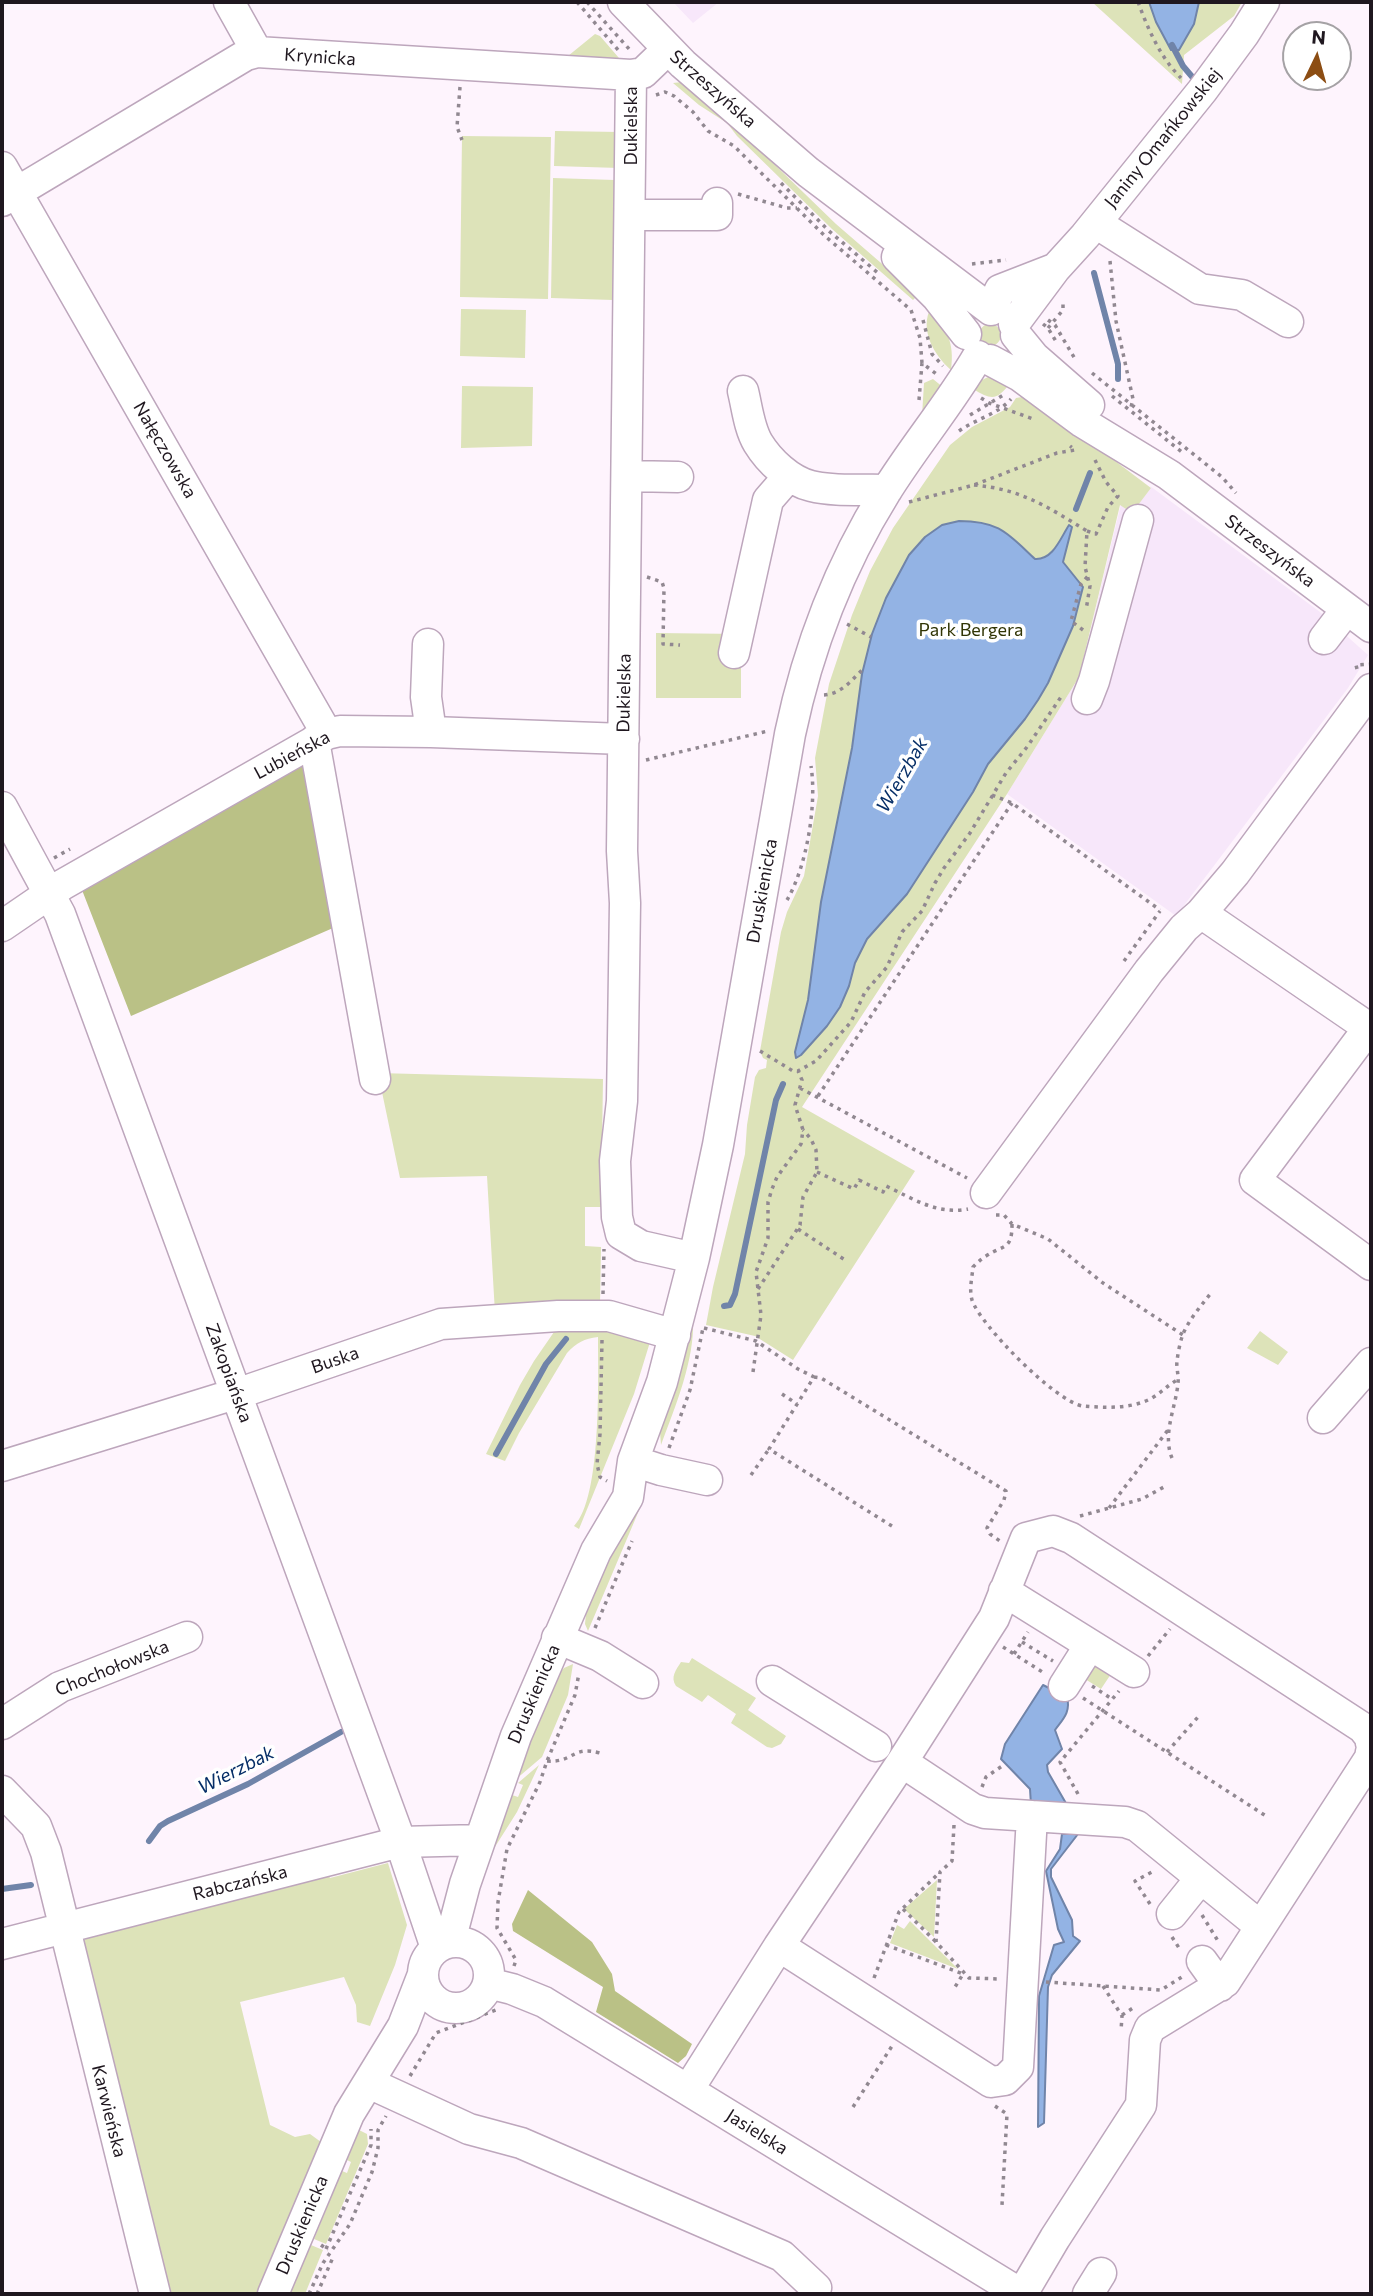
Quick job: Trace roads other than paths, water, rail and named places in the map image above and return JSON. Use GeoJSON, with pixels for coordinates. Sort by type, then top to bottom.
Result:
{"type":"FeatureCollection","features":[{"type":"Feature","properties":{"kind":"street"},"geometry":{"type":"LineString","coordinates":[[7,186],[246,55],[257,52],[229,2]]}},
{"type":"Feature","properties":{"kind":"street","name":"Strzeszyńska"},"geometry":{"type":"LineString","coordinates":[[623,2],[655,74],[808,172],[1015,323],[1034,369],[1082,422],[1169,475],[1234,509],[1371,627]]}},
{"type":"Feature","properties":{"kind":"street","name":"Janiny Omańkowskiej"},"geometry":{"type":"LineString","coordinates":[[1015,323],[1000,290],[1055,268],[1096,223],[1220,68],[1264,2]]}},
{"type":"Feature","properties":{"kind":"street","name":"Krynicka"},"geometry":{"type":"LineString","coordinates":[[257,52],[655,74]]}},
{"type":"Feature","properties":{"kind":"street","name":"Dukielska"},"geometry":{"type":"LineString","coordinates":[[655,74],[630,220],[621,851],[625,903],[622,1101],[615,1161],[617,1217],[621,1234],[641,1246],[694,1258]]}},
{"type":"Feature","properties":{"kind":"street","name":"Strzeszyńska"},"geometry":{"type":"LineString","coordinates":[[808,172],[937,297],[978,350],[1034,369]]}},
{"type":"Feature","properties":{"kind":"street","name":"Nałęczowska"},"geometry":{"type":"LineString","coordinates":[[7,186],[321,738],[375,1079]]}},
{"type":"Feature","properties":{"kind":"street"},"geometry":{"type":"LineString","coordinates":[[630,220],[717,215],[717,203]]}},
{"type":"Feature","properties":{"kind":"street"},"geometry":{"type":"LineString","coordinates":[[1096,223],[1200,289],[1242,295],[1289,322]]}},
{"type":"Feature","properties":{"kind":"street"},"geometry":{"type":"LineString","coordinates":[[984,310],[1015,323],[1015,342],[1003,357],[978,350],[967,327],[973,317],[984,310]]}},
{"type":"Feature","properties":{"kind":"street","name":"Druskienicka"},"geometry":{"type":"LineString","coordinates":[[441,1946],[454,1926],[465,1884],[516,1736],[596,1551],[628,1497],[624,1473],[662,1382],[689,1331],[694,1258],[718,1145],[797,701],[810,653],[842,570],[858,537],[899,492],[963,395],[978,350]]}},
{"type":"Feature","properties":{"kind":"street"},"geometry":{"type":"LineString","coordinates":[[743,391],[758,443],[788,477],[810,486],[899,492]]}},
{"type":"Feature","properties":{"kind":"street"},"geometry":{"type":"LineString","coordinates":[[627,476],[678,477]]}},
{"type":"Feature","properties":{"kind":"street"},"geometry":{"type":"LineString","coordinates":[[734,653],[768,500],[788,477]]}},
{"type":"Feature","properties":{"kind":"street"},"geometry":{"type":"LineString","coordinates":[[1077,694],[1094,681],[1138,520]]}},
{"type":"Feature","properties":{"kind":"street"},"geometry":{"type":"LineString","coordinates":[[1324,639],[1347,609]]}},
{"type":"Feature","properties":{"kind":"street"},"geometry":{"type":"LineString","coordinates":[[428,643],[426,697],[431,732]]}},
{"type":"Feature","properties":{"kind":"street"},"geometry":{"type":"LineString","coordinates":[[986,1200],[1149,971],[1243,863],[1371,689]]}},
{"type":"Feature","properties":{"kind":"street","name":"Lubieńska"},"geometry":{"type":"LineString","coordinates":[[2,926],[62,884],[321,738],[340,731],[431,732],[623,750]]}},
{"type":"Feature","properties":{"kind":"street","name":"Zakopiańska"},"geometry":{"type":"LineString","coordinates":[[2,807],[51,893],[79,963],[400,1842],[441,1946]]}},
{"type":"Feature","properties":{"kind":"street"},"geometry":{"type":"LineString","coordinates":[[1192,920],[1370,1026],[1255,1181],[1371,1265]]}},
{"type":"Feature","properties":{"kind":"street","name":"Buska"},"geometry":{"type":"LineString","coordinates":[[2,1466],[236,1393],[441,1324],[558,1316],[602,1316],[689,1331]]}},
{"type":"Feature","properties":{"kind":"street"},"geometry":{"type":"LineString","coordinates":[[1324,1418],[1371,1363]]}},
{"type":"Feature","properties":{"kind":"street"},"geometry":{"type":"LineString","coordinates":[[624,1473],[661,1470],[707,1480]]}},
{"type":"Feature","properties":{"kind":"street"},"geometry":{"type":"LineString","coordinates":[[688,2090],[994,1618],[1026,1538],[1052,1531],[1071,1538],[1363,1728],[1371,1743]]}},
{"type":"Feature","properties":{"kind":"street"},"geometry":{"type":"LineString","coordinates":[[1004,1591],[1038,1626],[1090,1645],[1134,1672]]}},
{"type":"Feature","properties":{"kind":"street","name":"Chochołowska"},"geometry":{"type":"LineString","coordinates":[[2,1724],[60,1687],[187,1637]]}},
{"type":"Feature","properties":{"kind":"street"},"geometry":{"type":"LineString","coordinates":[[557,1638],[600,1656],[643,1683]]}},
{"type":"Feature","properties":{"kind":"street"},"geometry":{"type":"LineString","coordinates":[[1064,1686],[1090,1645]]}},
{"type":"Feature","properties":{"kind":"street"},"geometry":{"type":"LineString","coordinates":[[772,1681],[876,1746]]}},
{"type":"Feature","properties":{"kind":"street"},"geometry":{"type":"LineString","coordinates":[[1021,2294],[1141,2105],[1145,2040],[1150,2028],[1226,1982],[1370,1758],[1371,1752]]}},
{"type":"Feature","properties":{"kind":"street"},"geometry":{"type":"LineString","coordinates":[[902,1762],[960,1801],[985,1813],[1125,1822],[1136,1826],[1260,1926]]}},
{"type":"Feature","properties":{"kind":"street","name":"Karwieńska"},"geometry":{"type":"LineString","coordinates":[[2,1791],[36,1826],[46,1852],[155,2294]]}},
{"type":"Feature","properties":{"kind":"street"},"geometry":{"type":"LineString","coordinates":[[779,1946],[991,2082],[1005,2080],[1018,2067],[1028,1981],[1032,1816]]}},
{"type":"Feature","properties":{"kind":"street","name":"Druskienicka"},"geometry":{"type":"LineString","coordinates":[[480,1840],[478,1918],[481,1953]]}},
{"type":"Feature","properties":{"kind":"street","name":"Rabczańska"},"geometry":{"type":"LineString","coordinates":[[2,1944],[400,1842],[480,1840]]}},
{"type":"Feature","properties":{"kind":"street"},"geometry":{"type":"LineString","coordinates":[[1186,1912],[1200,1878]]}},
{"type":"Feature","properties":{"kind":"street"},"geometry":{"type":"LineString","coordinates":[[459,1942],[471,1945],[481,1953],[498,1985],[485,1992],[478,2000],[458,2008],[438,2003],[430,1996],[422,1977],[428,1956],[441,1946],[459,1942]]}},
{"type":"Feature","properties":{"kind":"street"},"geometry":{"type":"LineString","coordinates":[[1211,1952],[1220,1986]]}},
{"type":"Feature","properties":{"kind":"street","name":"Druskienicka"},"geometry":{"type":"LineString","coordinates":[[273,2294],[349,2114],[393,2046],[422,1977]]}},
{"type":"Feature","properties":{"kind":"street","name":"Jasielska"},"geometry":{"type":"LineString","coordinates":[[498,1985],[544,2002],[1021,2294]]}},
{"type":"Feature","properties":{"kind":"street","name":"Druskienicka"},"geometry":{"type":"LineString","coordinates":[[393,2046],[448,2007]]}},
{"type":"Feature","properties":{"kind":"street"},"geometry":{"type":"LineString","coordinates":[[369,2083],[469,2129],[533,2148],[782,2256],[816,2288],[814,2294]]}},
{"type":"Feature","properties":{"kind":"water"},"geometry":{"type":"Polygon","coordinates":[[[1149,2],[1199,2],[1194,24],[1179,50],[1171,50],[1149,2]]]}},
{"type":"Feature","properties":{"kind":"water"},"geometry":{"type":"Polygon","coordinates":[[[959,521],[994,526],[1010,536],[1035,559],[1047,556],[1069,525],[1072,527],[1063,562],[1083,587],[1073,626],[1038,700],[988,764],[907,894],[867,939],[855,963],[840,1007],[827,1026],[796,1058],[795,1052],[808,1000],[821,902],[852,748],[862,674],[872,634],[886,598],[909,555],[925,537],[942,525],[959,521]]]}},
{"type":"Feature","properties":{"kind":"water"},"geometry":{"type":"Polygon","coordinates":[[[1043,1685],[1067,1697],[1068,1702],[1067,1711],[1055,1730],[1062,1749],[1047,1765],[1048,1772],[1067,1805],[1031,1805],[1030,1789],[1001,1759],[1005,1744],[1043,1685]]]}},
{"type":"Feature","properties":{"kind":"water"},"geometry":{"type":"Polygon","coordinates":[[[1062,1834],[1078,1834],[1051,1869],[1051,1877],[1072,1920],[1073,1936],[1080,1941],[1052,1975],[1048,1987],[1044,2123],[1038,2127],[1039,1996],[1054,1945],[1064,1942],[1058,1929],[1046,1871],[1060,1849],[1062,1834]]]}},
{"type":"Feature","properties":{"kind":"waterway","name":"Wierzbak"},"geometry":{"type":"LineString","coordinates":[[1172,45],[1183,66],[1194,79]]}},
{"type":"Feature","properties":{"kind":"waterway","name":"Wierzbak"},"geometry":{"type":"LineString","coordinates":[[1094,273],[1118,364],[1118,379]]}},
{"type":"Feature","properties":{"kind":"waterway","name":"Wierzbak"},"geometry":{"type":"LineString","coordinates":[[1076,509],[1090,473]]}},
{"type":"Feature","properties":{"kind":"waterway","name":"Wierzbak"},"geometry":{"type":"LineString","coordinates":[[724,1306],[730,1305],[735,1294],[776,1100],[783,1084]]}},
{"type":"Feature","properties":{"kind":"waterway","name":"Wierzbak"},"geometry":{"type":"LineString","coordinates":[[496,1454],[546,1364],[566,1339]]}},
{"type":"Feature","properties":{"kind":"waterway","name":"Wierzbak"},"geometry":{"type":"LineString","coordinates":[[149,1841],[160,1826],[168,1821],[248,1784],[341,1732]]}},
{"type":"Feature","properties":{"kind":"waterway","name":"Wierzbak"},"geometry":{"type":"LineString","coordinates":[[2,1889],[31,1885]]}},
{"type":"Feature","properties":{"kind":"park label","name":"Park Bergera"},"geometry":{"type":"Point","coordinates":[971,630]}}]}
